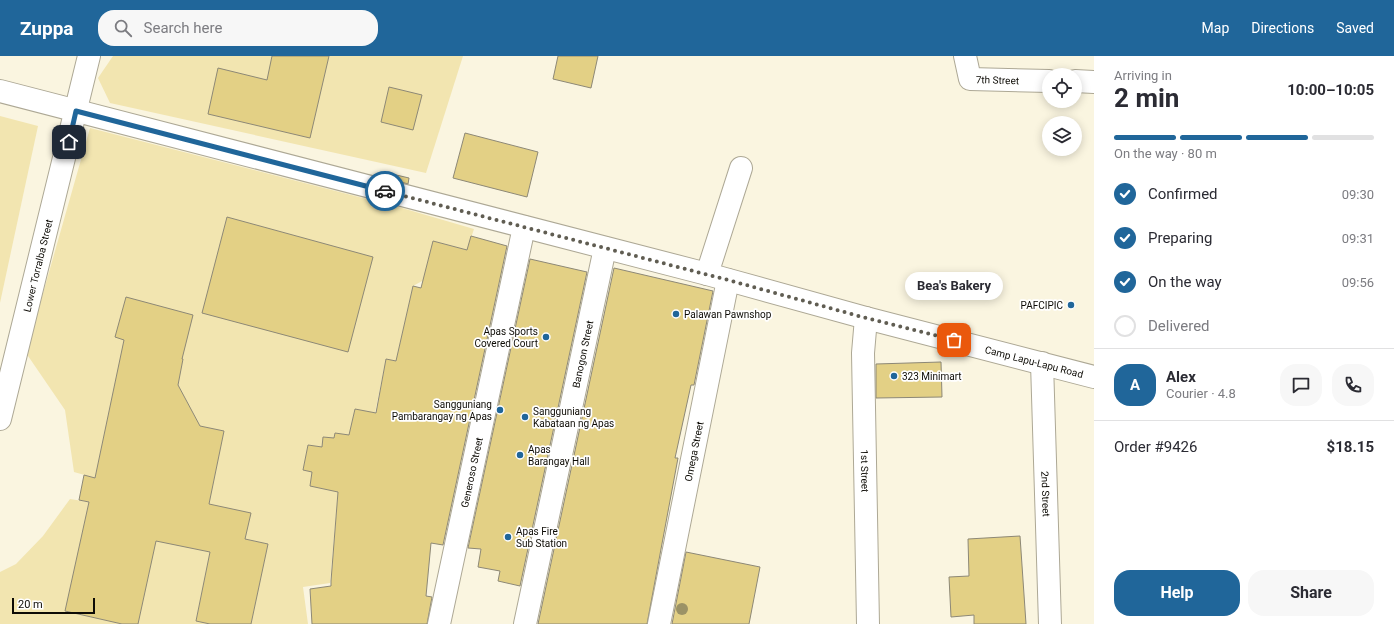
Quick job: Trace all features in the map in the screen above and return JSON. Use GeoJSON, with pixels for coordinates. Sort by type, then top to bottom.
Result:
{"type":"FeatureCollection","features":[{"type":"Feature","properties":{"kind":"street","name":"Lower Torralba Street"},"geometry":{"type":"LineString","coordinates":[[0,419],[89,56]]}},
{"type":"Feature","properties":{"kind":"street","name":"7th Street"},"geometry":{"type":"LineString","coordinates":[[965,56],[970,79],[1042,81]]}},
{"type":"Feature","properties":{"kind":"street"},"geometry":{"type":"LineString","coordinates":[[1082,81],[1094,82]]}},
{"type":"Feature","properties":{"kind":"street","name":"Camp Lapu-Lapu Road"},"geometry":{"type":"LineString","coordinates":[[0,91],[707,274],[866,318],[1094,377]]}},
{"type":"Feature","properties":{"kind":"street"},"geometry":{"type":"LineString","coordinates":[[707,274],[741,168]]}},
{"type":"Feature","properties":{"kind":"street","name":"Generoso Street"},"geometry":{"type":"LineString","coordinates":[[439,624],[524,227]]}},
{"type":"Feature","properties":{"kind":"street","name":"Banogon Street"},"geometry":{"type":"LineString","coordinates":[[525,624],[605,248]]}},
{"type":"Feature","properties":{"kind":"street","name":"Omega Street"},"geometry":{"type":"LineString","coordinates":[[659,624],[728,280]]}},
{"type":"Feature","properties":{"kind":"street","name":"1st Street"},"geometry":{"type":"LineString","coordinates":[[866,318],[863,353],[868,624]]}},
{"type":"Feature","properties":{"kind":"street","name":"2nd Street"},"geometry":{"type":"LineString","coordinates":[[1042,363],[1050,624]]}},
{"type":"Feature","properties":{"kind":"shaded area"},"geometry":{"type":"Polygon","coordinates":[[[113,56],[463,56],[426,173],[110,103],[98,78],[113,56]]]}},
{"type":"Feature","properties":{"kind":"shaded area"},"geometry":{"type":"Polygon","coordinates":[[[0,116],[38,126],[0,303],[0,116]]]}},
{"type":"Feature","properties":{"kind":"shaded area"},"geometry":{"type":"Polygon","coordinates":[[[90,128],[402,208],[474,229],[467,250],[433,241],[424,280],[413,286],[396,361],[386,359],[375,413],[355,409],[349,435],[335,433],[334,438],[323,437],[322,447],[308,445],[303,470],[312,472],[310,486],[338,492],[330,583],[303,587],[308,624],[251,624],[268,544],[245,539],[209,504],[224,431],[200,426],[178,385],[183,359],[150,351],[117,374],[95,478],[74,472],[65,410],[26,353],[90,128]]]}},
{"type":"Feature","properties":{"kind":"shaded area"},"geometry":{"type":"Polygon","coordinates":[[[70,499],[89,502],[66,611],[122,624],[0,624],[0,572],[16,564],[43,536],[70,499]]]}},
{"type":"Feature","properties":{"kind":"shaded area"},"geometry":{"type":"Polygon","coordinates":[[[158,529],[188,536],[186,547],[210,552],[196,620],[210,624],[138,624],[158,529]]]}},
{"type":"Feature","properties":{"kind":"building"},"geometry":{"type":"Polygon","coordinates":[[[272,56],[329,56],[310,138],[208,114],[218,68],[267,80],[272,56]]]}},
{"type":"Feature","properties":{"kind":"building"},"geometry":{"type":"Polygon","coordinates":[[[558,56],[598,56],[591,88],[553,79],[558,56]]]}},
{"type":"Feature","properties":{"kind":"building"},"geometry":{"type":"Polygon","coordinates":[[[389,87],[422,95],[413,130],[381,122],[389,87]]]}},
{"type":"Feature","properties":{"kind":"building"},"geometry":{"type":"Polygon","coordinates":[[[465,133],[538,152],[527,197],[453,178],[465,133]]]}},
{"type":"Feature","properties":{"kind":"building"},"geometry":{"type":"Polygon","coordinates":[[[388,173],[409,178],[408,184],[387,178],[388,173]]]}},
{"type":"Feature","properties":{"kind":"building"},"geometry":{"type":"Polygon","coordinates":[[[227,217],[373,257],[348,352],[202,313],[227,217]]]}},
{"type":"Feature","properties":{"kind":"building"},"geometry":{"type":"Polygon","coordinates":[[[471,236],[507,246],[443,545],[431,543],[426,596],[432,597],[427,624],[312,624],[310,589],[331,586],[338,492],[310,486],[312,472],[303,470],[308,445],[322,447],[323,437],[334,438],[335,433],[349,435],[355,409],[376,413],[386,359],[396,361],[413,286],[421,288],[433,241],[467,250],[471,236]]]}},
{"type":"Feature","properties":{"kind":"building"},"geometry":{"type":"Polygon","coordinates":[[[530,259],[587,272],[520,586],[498,581],[500,571],[478,567],[481,549],[468,548],[530,259]]]}},
{"type":"Feature","properties":{"kind":"building"},"geometry":{"type":"Polygon","coordinates":[[[614,268],[713,291],[694,385],[691,385],[675,458],[678,458],[647,624],[538,624],[614,268]]]}},
{"type":"Feature","properties":{"kind":"building"},"geometry":{"type":"Polygon","coordinates":[[[126,297],[193,315],[182,359],[178,385],[200,426],[224,431],[209,504],[251,513],[245,539],[268,544],[251,624],[210,624],[196,621],[210,552],[156,541],[138,624],[122,624],[65,611],[89,502],[79,500],[84,475],[95,478],[124,340],[115,337],[126,297]]]}},
{"type":"Feature","properties":{"kind":"building"},"geometry":{"type":"Polygon","coordinates":[[[941,362],[942,397],[876,398],[876,364],[941,362]]]}},
{"type":"Feature","properties":{"kind":"building"},"geometry":{"type":"Polygon","coordinates":[[[1020,536],[1026,624],[974,624],[974,615],[951,617],[949,577],[969,576],[968,539],[1020,536]]]}},
{"type":"Feature","properties":{"kind":"building"},"geometry":{"type":"Polygon","coordinates":[[[686,552],[760,567],[749,624],[672,624],[686,552]]]}},
{"type":"Feature","properties":{"kind":"way so far"},"geometry":{"type":"LineString","coordinates":[[385,191],[954,340]]}},
{"type":"Feature","properties":{"kind":"place","name":"PAFCIPIC"},"geometry":{"type":"Point","coordinates":[1071,305]}},
{"type":"Feature","properties":{"kind":"place","name":"Palawan Pawnshop"},"geometry":{"type":"Point","coordinates":[676,314]}},
{"type":"Feature","properties":{"kind":"place","name":"Apas Sports Covered Court"},"geometry":{"type":"Point","coordinates":[546,337]}},
{"type":"Feature","properties":{"kind":"place","name":"Bea's Bakery"},"geometry":{"type":"Point","coordinates":[954,340]}},
{"type":"Feature","properties":{"kind":"place","name":"323 Minimart"},"geometry":{"type":"Point","coordinates":[894,376]}},
{"type":"Feature","properties":{"kind":"place","name":"Sangguniang Pambarangay ng Apas"},"geometry":{"type":"Point","coordinates":[500,410]}},
{"type":"Feature","properties":{"kind":"place","name":"Sangguniang Kabataan ng Apas"},"geometry":{"type":"Point","coordinates":[525,417]}},
{"type":"Feature","properties":{"kind":"place","name":"Apas Barangay Hall"},"geometry":{"type":"Point","coordinates":[520,455]}},
{"type":"Feature","properties":{"kind":"place","name":"Apas Fire Sub Station"},"geometry":{"type":"Point","coordinates":[508,537]}},
{"type":"Feature","properties":{"kind":"route"},"geometry":{"type":"LineString","coordinates":[[69,142],[76,111],[385,191]]}}]}
